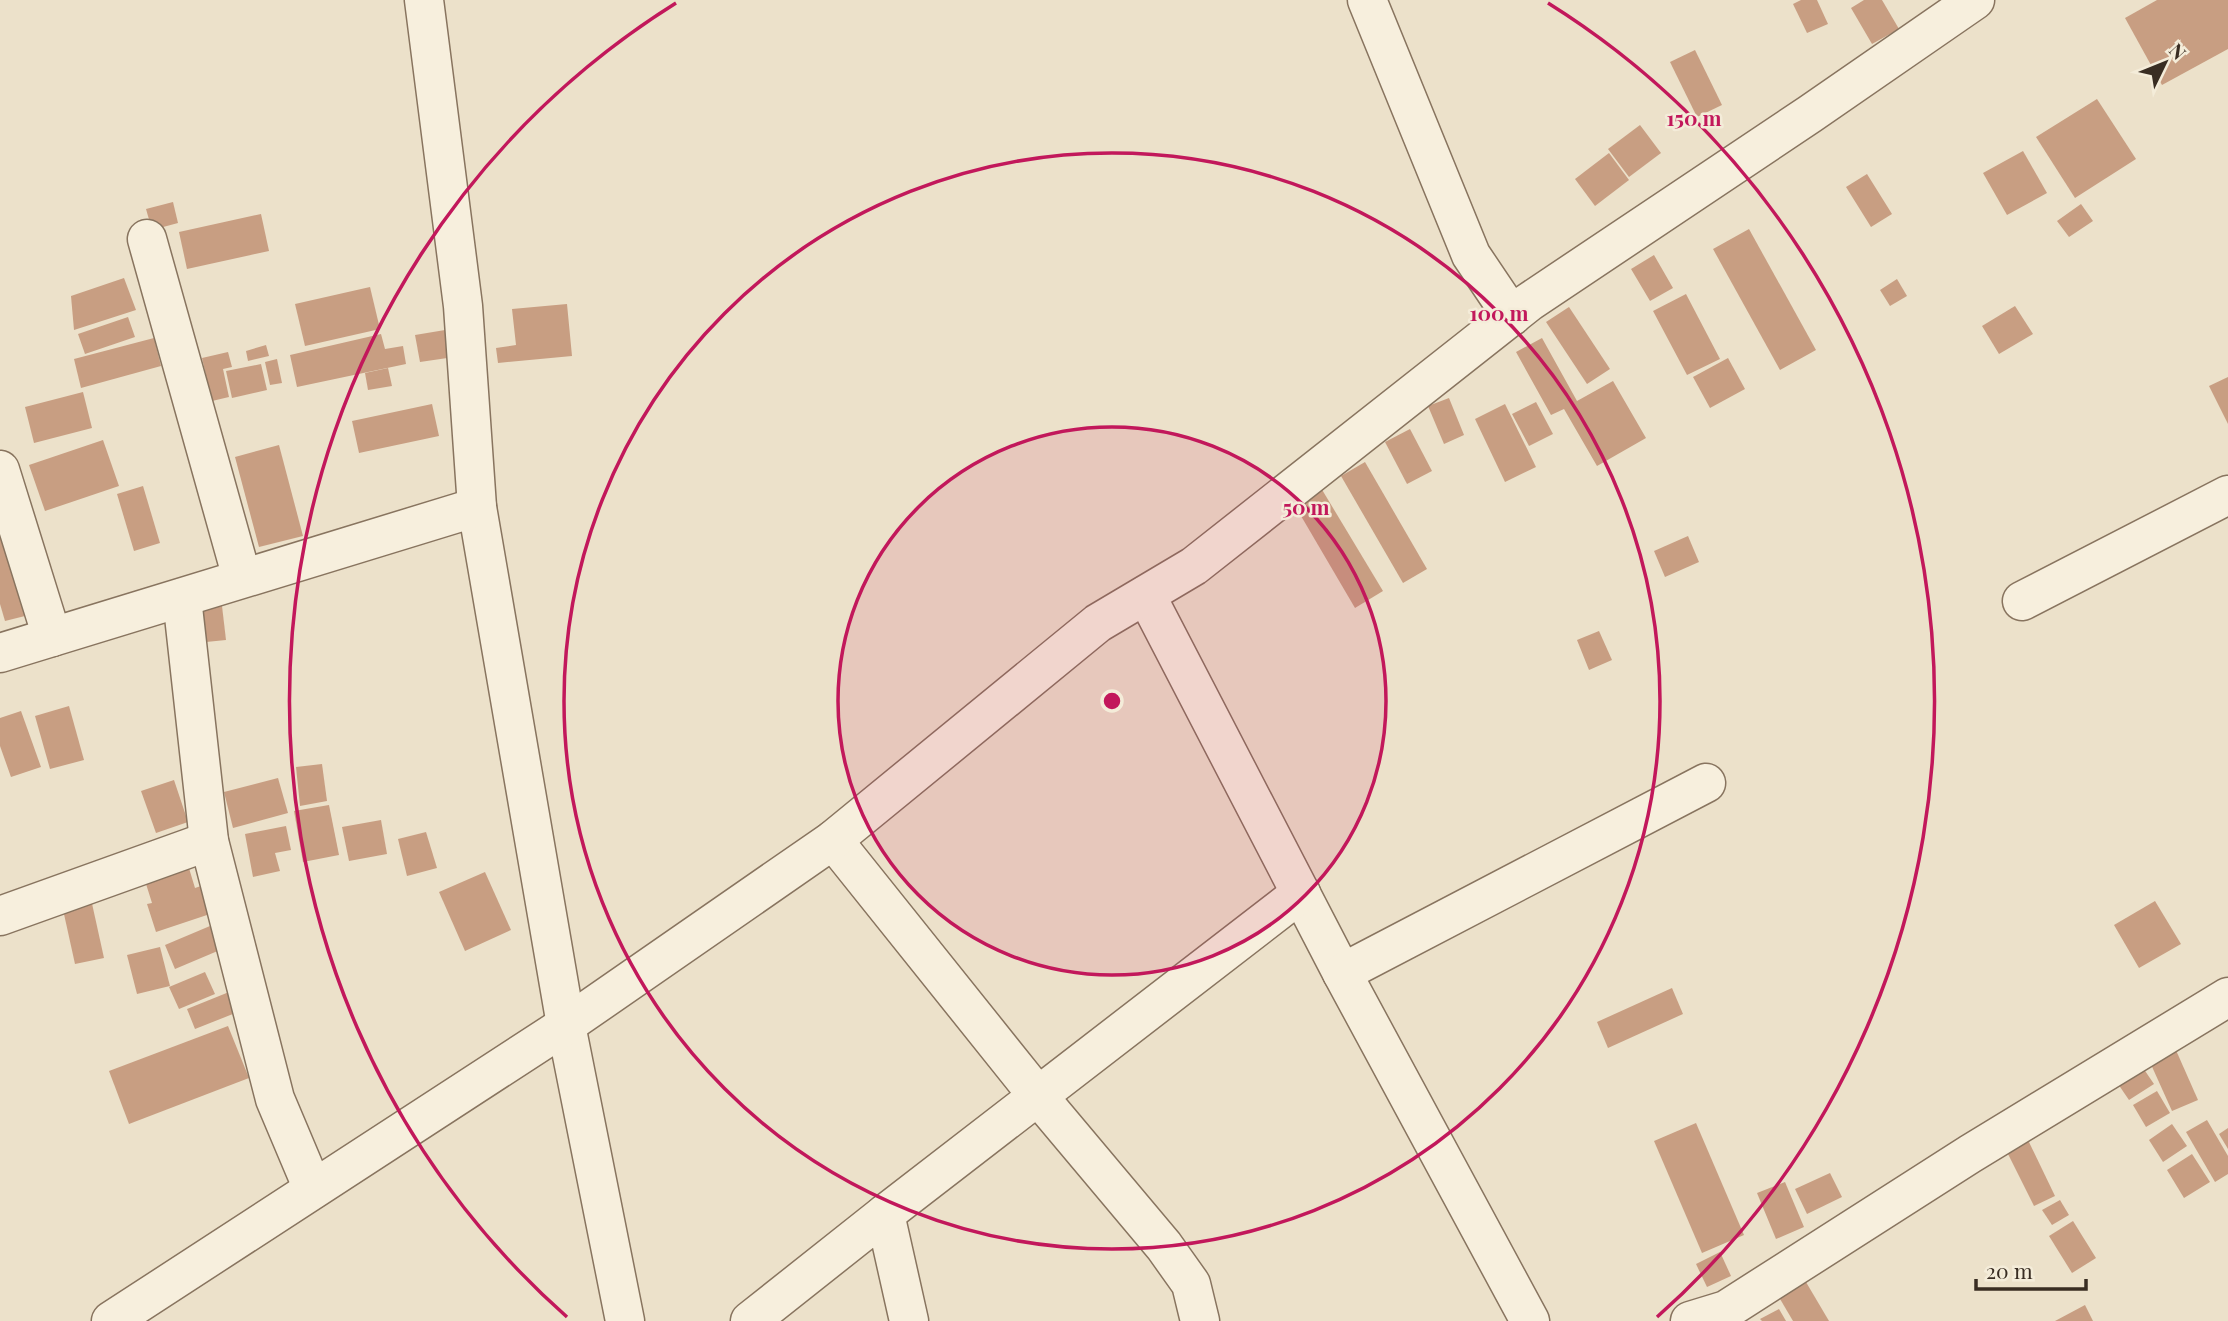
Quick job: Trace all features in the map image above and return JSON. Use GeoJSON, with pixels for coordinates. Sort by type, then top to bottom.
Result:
{"type":"FeatureCollection","features":[{"type":"Feature","properties":{"kind":"street"},"geometry":{"type":"LineString","coordinates":[[424,0],[463,306],[477,507],[566,1025],[625,1321]]}},
{"type":"Feature","properties":{"kind":"street"},"geometry":{"type":"LineString","coordinates":[[1367,0],[1471,255],[1512,316]]}},
{"type":"Feature","properties":{"kind":"street"},"geometry":{"type":"LineString","coordinates":[[111,1321],[566,1025],[833,840],[1098,623],[1194,566],[1529,302],[1975,0]]}},
{"type":"Feature","properties":{"kind":"street"},"geometry":{"type":"LineString","coordinates":[[147,239],[242,578]]}},
{"type":"Feature","properties":{"kind":"street"},"geometry":{"type":"LineString","coordinates":[[0,470],[52,637]]}},
{"type":"Feature","properties":{"kind":"street"},"geometry":{"type":"LineString","coordinates":[[2022,601],[2228,495]]}},
{"type":"Feature","properties":{"kind":"street"},"geometry":{"type":"LineString","coordinates":[[0,653],[477,507]]}},
{"type":"Feature","properties":{"kind":"street"},"geometry":{"type":"LineString","coordinates":[[1146,594],[1342,973],[1530,1321]]}},
{"type":"Feature","properties":{"kind":"street"},"geometry":{"type":"LineString","coordinates":[[182,598],[209,841],[275,1099],[313,1189]]}},
{"type":"Feature","properties":{"kind":"street"},"geometry":{"type":"LineString","coordinates":[[1342,973],[1706,783]]}},
{"type":"Feature","properties":{"kind":"street"},"geometry":{"type":"LineString","coordinates":[[833,840],[1038,1096],[1164,1246],[1191,1284],[1200,1321]]}},
{"type":"Feature","properties":{"kind":"street"},"geometry":{"type":"LineString","coordinates":[[0,916],[209,841]]}},
{"type":"Feature","properties":{"kind":"street"},"geometry":{"type":"LineString","coordinates":[[750,1321],[1301,892]]}},
{"type":"Feature","properties":{"kind":"street"},"geometry":{"type":"LineString","coordinates":[[1690,1321],[1726,1310],[1970,1154],[2228,997]]}},
{"type":"Feature","properties":{"kind":"street"},"geometry":{"type":"LineString","coordinates":[[885,1214],[909,1321]]}},
{"type":"Feature","properties":{"kind":"building"},"geometry":{"type":"Polygon","coordinates":[[[1801,0],[1817,0],[1828,24],[1807,33],[1793,4],[1801,0]]]}},
{"type":"Feature","properties":{"kind":"building"},"geometry":{"type":"Polygon","coordinates":[[[1864,0],[1882,0],[1899,29],[1872,44],[1851,8],[1864,0]]]}},
{"type":"Feature","properties":{"kind":"building"},"geometry":{"type":"Polygon","coordinates":[[[2157,0],[2228,0],[2228,49],[2162,85],[2125,18],[2157,0]]]}},
{"type":"Feature","properties":{"kind":"building"},"geometry":{"type":"Polygon","coordinates":[[[1695,50],[1722,105],[1697,117],[1670,62],[1695,50]]]}},
{"type":"Feature","properties":{"kind":"building"},"geometry":{"type":"Polygon","coordinates":[[[2097,99],[2136,159],[2075,198],[2036,137],[2097,99]]]}},
{"type":"Feature","properties":{"kind":"building"},"geometry":{"type":"Polygon","coordinates":[[[1640,125],[1661,153],[1629,177],[1608,149],[1640,125]]]}},
{"type":"Feature","properties":{"kind":"building"},"geometry":{"type":"Polygon","coordinates":[[[2023,151],[2047,193],[2007,215],[1983,173],[2023,151]]]}},
{"type":"Feature","properties":{"kind":"building"},"geometry":{"type":"Polygon","coordinates":[[[1609,153],[1629,180],[1595,206],[1575,179],[1609,153]]]}},
{"type":"Feature","properties":{"kind":"building"},"geometry":{"type":"Polygon","coordinates":[[[1867,174],[1892,214],[1871,227],[1846,187],[1867,174]]]}},
{"type":"Feature","properties":{"kind":"building"},"geometry":{"type":"Polygon","coordinates":[[[173,202],[178,223],[152,230],[146,209],[173,202]]]}},
{"type":"Feature","properties":{"kind":"building"},"geometry":{"type":"Polygon","coordinates":[[[2081,204],[2093,221],[2069,237],[2057,221],[2081,204]]]}},
{"type":"Feature","properties":{"kind":"building"},"geometry":{"type":"Polygon","coordinates":[[[261,214],[269,251],[187,269],[179,232],[261,214]]]}},
{"type":"Feature","properties":{"kind":"building"},"geometry":{"type":"Polygon","coordinates":[[[1749,229],[1816,350],[1780,370],[1713,249],[1749,229]]]}},
{"type":"Feature","properties":{"kind":"building"},"geometry":{"type":"Polygon","coordinates":[[[1654,255],[1673,288],[1650,301],[1631,269],[1654,255]]]}},
{"type":"Feature","properties":{"kind":"building"},"geometry":{"type":"Polygon","coordinates":[[[124,278],[136,310],[74,330],[71,296],[124,278]]]}},
{"type":"Feature","properties":{"kind":"building"},"geometry":{"type":"Polygon","coordinates":[[[1897,279],[1907,296],[1890,306],[1880,290],[1897,279]]]}},
{"type":"Feature","properties":{"kind":"building"},"geometry":{"type":"Polygon","coordinates":[[[370,287],[380,329],[305,346],[295,304],[370,287]]]}},
{"type":"Feature","properties":{"kind":"building"},"geometry":{"type":"Polygon","coordinates":[[[1686,294],[1720,359],[1687,375],[1653,311],[1686,294]]]}},
{"type":"Feature","properties":{"kind":"building"},"geometry":{"type":"Polygon","coordinates":[[[567,304],[572,356],[498,363],[496,348],[516,345],[512,309],[567,304]]]}},
{"type":"Feature","properties":{"kind":"building"},"geometry":{"type":"Polygon","coordinates":[[[2015,306],[2033,334],[1999,354],[1982,326],[2015,306]]]}},
{"type":"Feature","properties":{"kind":"building"},"geometry":{"type":"Polygon","coordinates":[[[1569,307],[1610,369],[1587,384],[1546,322],[1569,307]]]}},
{"type":"Feature","properties":{"kind":"building"},"geometry":{"type":"Polygon","coordinates":[[[128,317],[135,337],[85,354],[78,334],[128,317]]]}},
{"type":"Feature","properties":{"kind":"building"},"geometry":{"type":"Polygon","coordinates":[[[457,328],[461,356],[420,362],[415,335],[457,328]]]}},
{"type":"Feature","properties":{"kind":"building"},"geometry":{"type":"Polygon","coordinates":[[[381,334],[385,349],[403,346],[406,364],[297,387],[290,355],[381,334]]]}},
{"type":"Feature","properties":{"kind":"building"},"geometry":{"type":"Polygon","coordinates":[[[154,338],[161,366],[81,388],[74,359],[154,338]]]}},
{"type":"Feature","properties":{"kind":"building"},"geometry":{"type":"Polygon","coordinates":[[[1542,338],[1577,401],[1613,381],[1646,438],[1597,466],[1564,409],[1551,415],[1516,352],[1542,338]]]}},
{"type":"Feature","properties":{"kind":"building"},"geometry":{"type":"Polygon","coordinates":[[[266,345],[269,356],[248,361],[246,351],[266,345]]]}},
{"type":"Feature","properties":{"kind":"building"},"geometry":{"type":"Polygon","coordinates":[[[228,352],[232,367],[223,369],[229,397],[212,401],[202,358],[228,352]]]}},
{"type":"Feature","properties":{"kind":"building"},"geometry":{"type":"Polygon","coordinates":[[[1728,358],[1745,389],[1710,408],[1693,377],[1728,358]]]}},
{"type":"Feature","properties":{"kind":"building"},"geometry":{"type":"Polygon","coordinates":[[[277,359],[282,383],[270,385],[265,362],[277,359]]]}},
{"type":"Feature","properties":{"kind":"building"},"geometry":{"type":"Polygon","coordinates":[[[261,364],[267,390],[232,398],[226,371],[261,364]]]}},
{"type":"Feature","properties":{"kind":"building"},"geometry":{"type":"Polygon","coordinates":[[[388,368],[392,386],[368,390],[365,373],[388,368]]]}},
{"type":"Feature","properties":{"kind":"building"},"geometry":{"type":"Polygon","coordinates":[[[2228,377],[2228,424],[2209,386],[2228,377]]]}},
{"type":"Feature","properties":{"kind":"building"},"geometry":{"type":"Polygon","coordinates":[[[83,392],[92,428],[34,443],[25,407],[83,392]]]}},
{"type":"Feature","properties":{"kind":"building"},"geometry":{"type":"Polygon","coordinates":[[[1449,398],[1464,435],[1444,444],[1428,406],[1449,398]]]}},
{"type":"Feature","properties":{"kind":"building"},"geometry":{"type":"Polygon","coordinates":[[[1536,402],[1553,434],[1529,446],[1512,414],[1536,402]]]}},
{"type":"Feature","properties":{"kind":"building"},"geometry":{"type":"Polygon","coordinates":[[[432,404],[439,436],[359,453],[352,421],[432,404]]]}},
{"type":"Feature","properties":{"kind":"building"},"geometry":{"type":"Polygon","coordinates":[[[1505,404],[1536,467],[1505,482],[1475,419],[1505,404]]]}},
{"type":"Feature","properties":{"kind":"building"},"geometry":{"type":"Polygon","coordinates":[[[1410,429],[1432,471],[1407,484],[1385,442],[1410,429]]]}},
{"type":"Feature","properties":{"kind":"building"},"geometry":{"type":"Polygon","coordinates":[[[103,440],[119,486],[45,511],[29,465],[103,440]]]}},
{"type":"Feature","properties":{"kind":"building"},"geometry":{"type":"Polygon","coordinates":[[[279,445],[303,536],[259,547],[235,457],[279,445]]]}},
{"type":"Feature","properties":{"kind":"building"},"geometry":{"type":"Polygon","coordinates":[[[1365,462],[1427,569],[1403,583],[1341,476],[1365,462]]]}},
{"type":"Feature","properties":{"kind":"building"},"geometry":{"type":"Polygon","coordinates":[[[143,486],[160,543],[134,551],[117,494],[143,486]]]}},
{"type":"Feature","properties":{"kind":"building"},"geometry":{"type":"Polygon","coordinates":[[[1321,488],[1383,591],[1355,608],[1294,504],[1321,488]]]}},
{"type":"Feature","properties":{"kind":"building"},"geometry":{"type":"Polygon","coordinates":[[[0,531],[33,614],[5,621],[0,604],[0,531]]]}},
{"type":"Feature","properties":{"kind":"building"},"geometry":{"type":"Polygon","coordinates":[[[1688,536],[1699,562],[1665,577],[1654,551],[1688,536]]]}},
{"type":"Feature","properties":{"kind":"building"},"geometry":{"type":"Polygon","coordinates":[[[222,606],[226,640],[206,642],[203,608],[222,606]]]}},
{"type":"Feature","properties":{"kind":"building"},"geometry":{"type":"Polygon","coordinates":[[[1599,631],[1612,660],[1589,670],[1577,640],[1599,631]]]}},
{"type":"Feature","properties":{"kind":"building"},"geometry":{"type":"Polygon","coordinates":[[[69,706],[84,760],[50,769],[35,716],[69,706]]]}},
{"type":"Feature","properties":{"kind":"building"},"geometry":{"type":"Polygon","coordinates":[[[21,711],[41,767],[11,777],[0,746],[0,718],[21,711]]]}},
{"type":"Feature","properties":{"kind":"building"},"geometry":{"type":"Polygon","coordinates":[[[322,764],[327,801],[300,806],[296,767],[322,764]]]}},
{"type":"Feature","properties":{"kind":"building"},"geometry":{"type":"Polygon","coordinates":[[[278,778],[288,813],[233,828],[224,792],[278,778]]]}},
{"type":"Feature","properties":{"kind":"building"},"geometry":{"type":"Polygon","coordinates":[[[174,780],[188,822],[156,833],[141,791],[174,780]]]}},
{"type":"Feature","properties":{"kind":"building"},"geometry":{"type":"Polygon","coordinates":[[[329,805],[339,855],[303,862],[294,811],[329,805]]]}},
{"type":"Feature","properties":{"kind":"building"},"geometry":{"type":"Polygon","coordinates":[[[381,820],[387,854],[349,861],[342,827],[381,820]]]}},
{"type":"Feature","properties":{"kind":"building"},"geometry":{"type":"Polygon","coordinates":[[[286,826],[291,850],[275,853],[280,871],[253,877],[245,834],[286,826]]]}},
{"type":"Feature","properties":{"kind":"building"},"geometry":{"type":"Polygon","coordinates":[[[426,832],[437,868],[407,876],[398,839],[426,832]]]}},
{"type":"Feature","properties":{"kind":"building"},"geometry":{"type":"Polygon","coordinates":[[[185,855],[195,888],[201,886],[210,914],[156,932],[147,904],[152,903],[141,868],[185,855]]]}},
{"type":"Feature","properties":{"kind":"building"},"geometry":{"type":"Polygon","coordinates":[[[485,872],[511,930],[465,951],[439,892],[485,872]]]}},
{"type":"Feature","properties":{"kind":"building"},"geometry":{"type":"Polygon","coordinates":[[[91,899],[104,958],[75,964],[62,905],[91,899]]]}},
{"type":"Feature","properties":{"kind":"building"},"geometry":{"type":"Polygon","coordinates":[[[2155,901],[2181,944],[2139,968],[2114,925],[2155,901]]]}},
{"type":"Feature","properties":{"kind":"building"},"geometry":{"type":"Polygon","coordinates":[[[210,926],[220,950],[175,969],[165,945],[210,926]]]}},
{"type":"Feature","properties":{"kind":"building"},"geometry":{"type":"Polygon","coordinates":[[[160,947],[170,986],[137,994],[127,955],[160,947]]]}},
{"type":"Feature","properties":{"kind":"building"},"geometry":{"type":"Polygon","coordinates":[[[205,972],[215,994],[179,1009],[169,987],[205,972]]]}},
{"type":"Feature","properties":{"kind":"building"},"geometry":{"type":"Polygon","coordinates":[[[1672,988],[1683,1014],[1608,1048],[1597,1022],[1672,988]]]}},
{"type":"Feature","properties":{"kind":"building"},"geometry":{"type":"Polygon","coordinates":[[[234,990],[243,1010],[195,1029],[187,1009],[234,990]]]}},
{"type":"Feature","properties":{"kind":"building"},"geometry":{"type":"Polygon","coordinates":[[[228,1026],[249,1078],[129,1124],[109,1071],[228,1026]]]}},
{"type":"Feature","properties":{"kind":"building"},"geometry":{"type":"Polygon","coordinates":[[[2175,1048],[2198,1100],[2172,1111],[2149,1060],[2175,1048]]]}},
{"type":"Feature","properties":{"kind":"building"},"geometry":{"type":"Polygon","coordinates":[[[2141,1065],[2154,1084],[2129,1100],[2116,1081],[2141,1065]]]}},
{"type":"Feature","properties":{"kind":"building"},"geometry":{"type":"Polygon","coordinates":[[[2157,1091],[2170,1113],[2146,1127],[2133,1105],[2157,1091]]]}},
{"type":"Feature","properties":{"kind":"building"},"geometry":{"type":"Polygon","coordinates":[[[2207,1120],[2228,1156],[2228,1174],[2215,1182],[2186,1132],[2207,1120]]]}},
{"type":"Feature","properties":{"kind":"building"},"geometry":{"type":"Polygon","coordinates":[[[1696,1123],[1744,1235],[1702,1253],[1654,1141],[1696,1123]]]}},
{"type":"Feature","properties":{"kind":"building"},"geometry":{"type":"Polygon","coordinates":[[[2172,1124],[2187,1146],[2163,1162],[2149,1140],[2172,1124]]]}},
{"type":"Feature","properties":{"kind":"building"},"geometry":{"type":"Polygon","coordinates":[[[2228,1128],[2228,1149],[2219,1134],[2228,1128]]]}},
{"type":"Feature","properties":{"kind":"building"},"geometry":{"type":"Polygon","coordinates":[[[2028,1140],[2055,1196],[2034,1206],[2006,1150],[2028,1140]]]}},
{"type":"Feature","properties":{"kind":"building"},"geometry":{"type":"Polygon","coordinates":[[[2192,1154],[2210,1182],[2184,1198],[2167,1170],[2192,1154]]]}},
{"type":"Feature","properties":{"kind":"building"},"geometry":{"type":"Polygon","coordinates":[[[1830,1173],[1842,1197],[1807,1214],[1795,1189],[1830,1173]]]}},
{"type":"Feature","properties":{"kind":"building"},"geometry":{"type":"Polygon","coordinates":[[[1785,1182],[1804,1227],[1776,1239],[1757,1193],[1785,1182]]]}},
{"type":"Feature","properties":{"kind":"building"},"geometry":{"type":"Polygon","coordinates":[[[2060,1200],[2069,1215],[2052,1225],[2042,1210],[2060,1200]]]}},
{"type":"Feature","properties":{"kind":"building"},"geometry":{"type":"Polygon","coordinates":[[[2073,1221],[2096,1258],[2072,1273],[2049,1236],[2073,1221]]]}},
{"type":"Feature","properties":{"kind":"building"},"geometry":{"type":"Polygon","coordinates":[[[1720,1252],[1731,1276],[1707,1287],[1696,1264],[1720,1252]]]}},
{"type":"Feature","properties":{"kind":"building"},"geometry":{"type":"Polygon","coordinates":[[[1803,1277],[1829,1321],[1793,1321],[1776,1292],[1803,1277]]]}},
{"type":"Feature","properties":{"kind":"building"},"geometry":{"type":"Polygon","coordinates":[[[2085,1305],[2093,1321],[2055,1321],[2085,1305]]]}},
{"type":"Feature","properties":{"kind":"building"},"geometry":{"type":"Polygon","coordinates":[[[1779,1309],[1786,1321],[1760,1319],[1779,1309]]]}}]}
